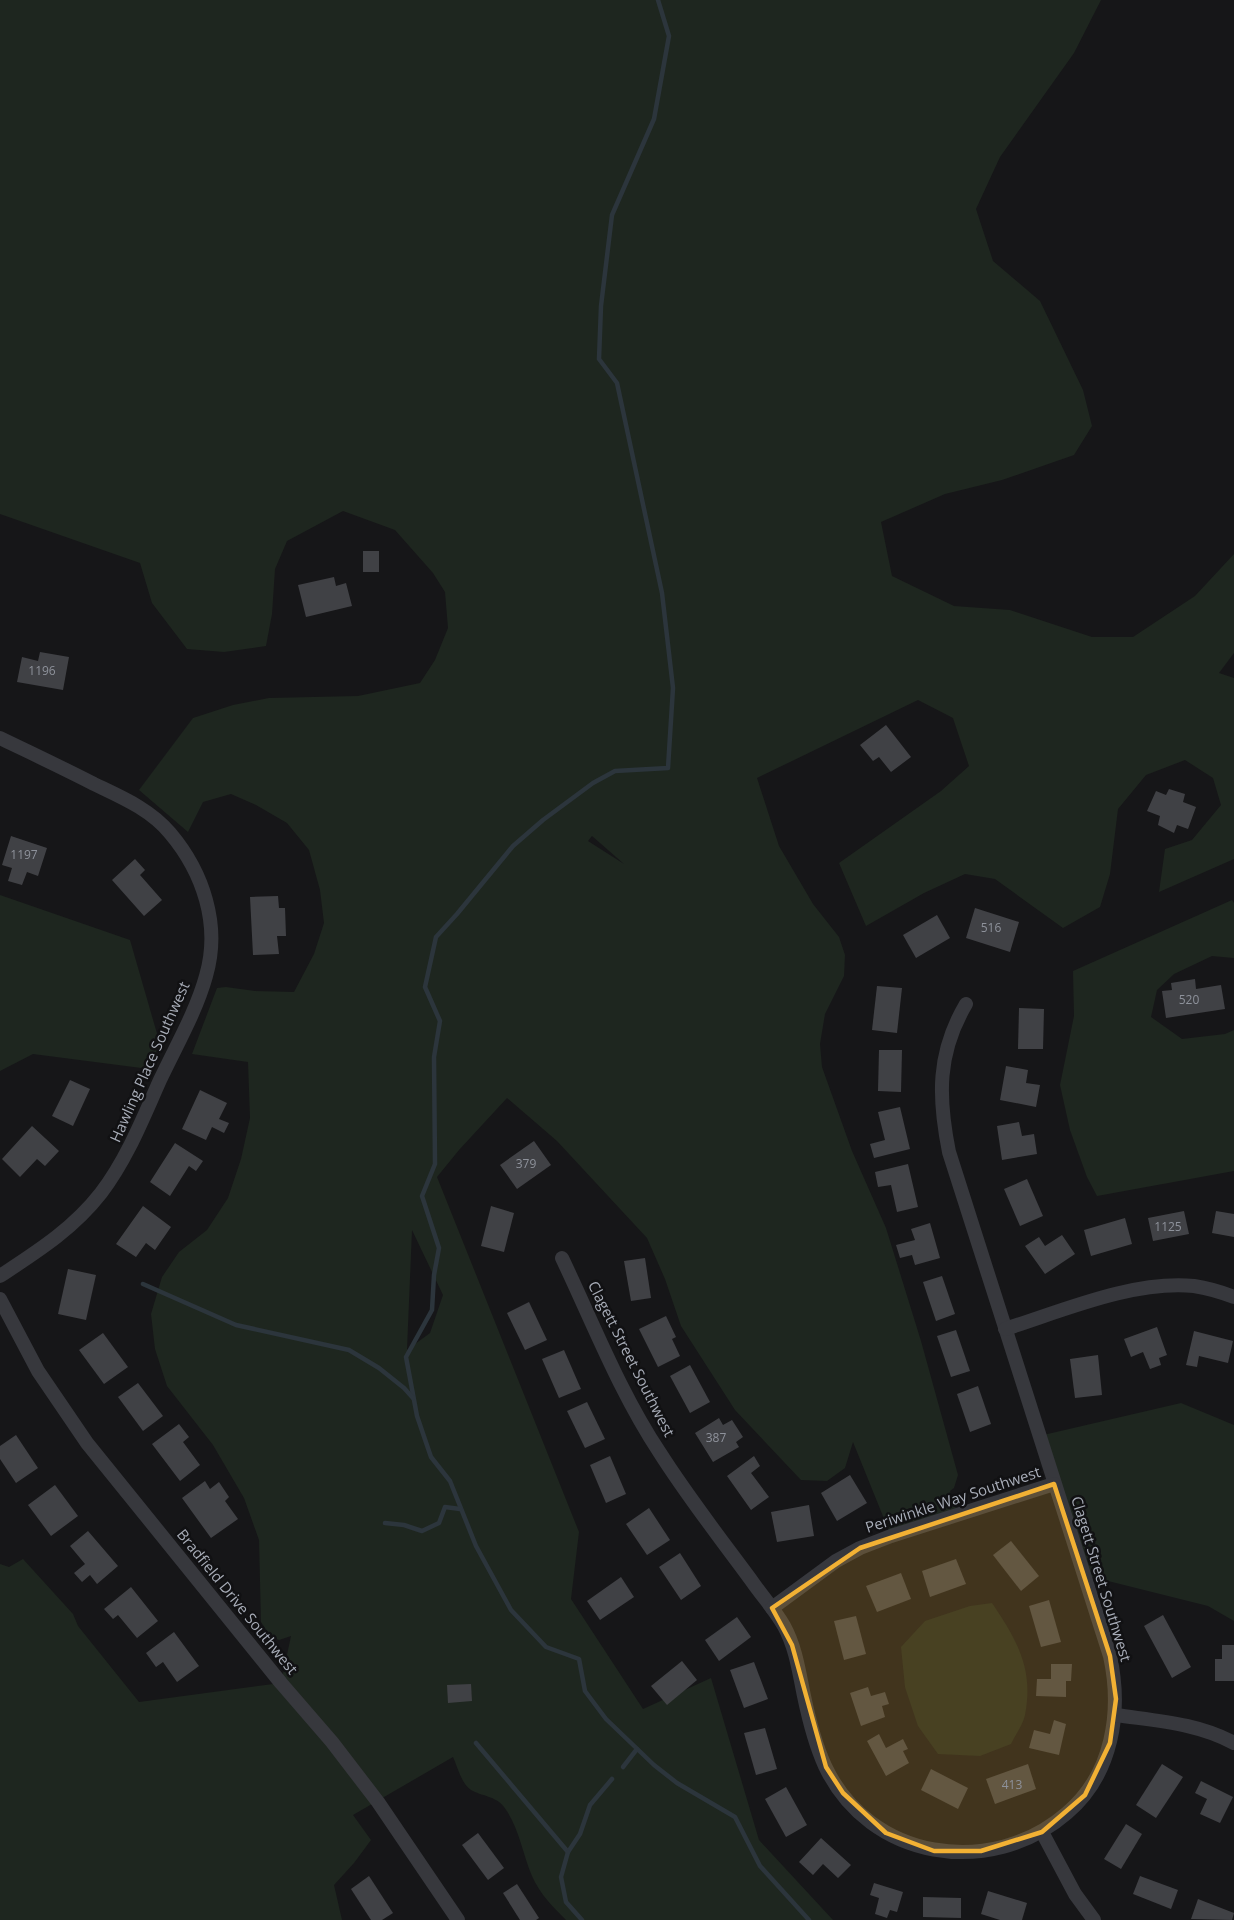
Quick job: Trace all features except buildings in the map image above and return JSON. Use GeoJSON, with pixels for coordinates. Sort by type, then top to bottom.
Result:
{"type":"FeatureCollection","features":[{"type":"Feature","properties":{"kind":"street","name":"Hawling Place Southwest"},"geometry":{"type":"LineString","coordinates":[[0,738],[130,801],[151,815],[169,832],[194,867],[209,910],[211,932],[206,976],[196,1004],[121,1164],[100,1194],[50,1244],[0,1276]]}},
{"type":"Feature","properties":{"kind":"street","name":"Clagett Street Southwest"},"geometry":{"type":"LineString","coordinates":[[562,1258],[631,1403],[659,1453],[784,1627],[792,1645],[814,1736],[826,1767],[843,1793],[864,1818],[886,1833],[934,1851],[961,1853],[981,1851],[1042,1832],[1058,1821],[1085,1795],[1104,1760],[1116,1715],[1114,1676],[1110,1656],[949,1152],[943,1123],[941,1081],[949,1040],[966,1004]]}},
{"type":"Feature","properties":{"kind":"street"},"geometry":{"type":"LineString","coordinates":[[1005,1329],[1094,1301],[1164,1286],[1194,1286],[1234,1297]]}},
{"type":"Feature","properties":{"kind":"street","name":"Bradfield Drive Southwest"},"geometry":{"type":"LineString","coordinates":[[0,1299],[38,1371],[87,1443],[266,1665],[332,1742],[378,1802],[458,1920]]}},
{"type":"Feature","properties":{"kind":"street","name":"Periwinkle Way Southwest"},"geometry":{"type":"LineString","coordinates":[[772,1608],[836,1562],[860,1548],[1054,1484]]}},
{"type":"Feature","properties":{"kind":"street"},"geometry":{"type":"LineString","coordinates":[[1116,1715],[1187,1724],[1215,1733],[1234,1743]]}},
{"type":"Feature","properties":{"kind":"street"},"geometry":{"type":"LineString","coordinates":[[1042,1832],[1074,1894],[1094,1920]]}},
{"type":"Feature","properties":{"kind":"highlighted area"},"geometry":{"type":"Polygon","coordinates":[[[1054,1484],[1110,1656],[1116,1699],[1110,1743],[1085,1795],[1042,1832],[981,1851],[934,1851],[886,1833],[843,1793],[826,1767],[792,1645],[772,1608],[860,1548],[1054,1484]]]}},
{"type":"Feature","properties":{"kind":"shaded area"},"geometry":{"type":"Polygon","coordinates":[[[0,0],[1101,0],[1074,53],[1000,157],[976,209],[993,261],[1040,301],[1083,390],[1092,426],[1074,455],[1002,480],[945,494],[881,522],[892,576],[954,606],[1010,610],[1092,637],[1133,637],[1195,596],[1234,554],[1234,653],[1219,673],[1234,678],[1234,859],[1159,892],[1165,849],[1192,840],[1221,805],[1213,778],[1185,760],[1146,775],[1118,809],[1110,874],[1100,907],[1063,928],[995,879],[965,874],[924,893],[866,926],[839,863],[941,791],[969,766],[953,718],[918,700],[757,778],[779,846],[813,904],[839,937],[845,955],[844,976],[825,1014],[820,1044],[822,1067],[852,1151],[886,1228],[921,1341],[958,1475],[954,1488],[950,1491],[958,1515],[891,1536],[853,1442],[845,1468],[827,1481],[801,1480],[735,1410],[681,1326],[665,1279],[647,1238],[557,1141],[507,1098],[437,1177],[579,1532],[571,1599],[643,1709],[711,1678],[759,1840],[833,1920],[566,1920],[547,1900],[535,1882],[517,1831],[504,1807],[501,1803],[471,1790],[462,1779],[453,1757],[353,1815],[371,1840],[334,1885],[342,1920],[0,1920],[0,1564],[9,1567],[23,1559],[73,1614],[78,1626],[139,1702],[281,1683],[291,1636],[279,1640],[270,1636],[261,1622],[259,1540],[244,1498],[213,1445],[167,1386],[155,1349],[151,1314],[162,1277],[179,1252],[207,1230],[228,1198],[241,1159],[250,1118],[248,1062],[192,1054],[217,988],[294,992],[314,954],[324,923],[320,890],[309,850],[287,823],[256,805],[231,794],[203,802],[188,832],[139,790],[193,718],[233,705],[269,698],[358,696],[420,683],[435,660],[448,628],[445,592],[433,573],[395,530],[343,511],[287,541],[275,569],[272,614],[266,646],[224,652],[187,649],[152,603],[140,563],[0,514],[0,0]],[[592,836],[588,841],[624,864],[592,836]],[[412,1230],[407,1350],[430,1333],[443,1295],[412,1230]]]}},
{"type":"Feature","properties":{"kind":"shaded area"},"geometry":{"type":"Polygon","coordinates":[[[0,895],[130,940],[160,1044],[149,1069],[33,1054],[0,1071],[0,895]]]}},
{"type":"Feature","properties":{"kind":"shaded area"},"geometry":{"type":"Polygon","coordinates":[[[1232,900],[1234,903],[1234,958],[1212,956],[1174,974],[1157,990],[1151,1017],[1182,1039],[1225,1034],[1234,1030],[1234,1171],[1097,1196],[1087,1177],[1070,1130],[1060,1085],[1074,1016],[1073,971],[1232,900]]]}},
{"type":"Feature","properties":{"kind":"shaded area"},"geometry":{"type":"Polygon","coordinates":[[[1181,1403],[1234,1425],[1234,1621],[1208,1606],[1084,1575],[1039,1436],[1181,1403]]]}},
{"type":"Feature","properties":{"kind":"shaded area"},"geometry":{"type":"Polygon","coordinates":[[[992,1603],[1016,1643],[1025,1669],[1027,1698],[1024,1719],[1011,1744],[980,1756],[938,1754],[918,1726],[905,1687],[901,1647],[925,1621],[970,1606],[992,1603]]]}},
{"type":"Feature","properties":{"kind":"waterway"},"geometry":{"type":"LineString","coordinates":[[658,0],[669,36],[654,119],[612,215],[601,306],[599,359],[617,383],[662,593],[673,688],[668,768],[615,771],[593,783],[543,820],[513,846],[436,937],[425,987],[440,1021],[434,1057],[435,1164],[422,1196],[439,1248],[434,1275],[432,1310],[406,1357],[417,1416],[431,1457],[450,1481],[476,1546],[511,1610],[546,1647],[579,1659],[585,1691],[606,1719],[654,1765],[677,1783],[735,1817],[760,1866],[809,1920]]}},
{"type":"Feature","properties":{"kind":"waterway"},"geometry":{"type":"LineString","coordinates":[[143,1284],[236,1325],[349,1350],[379,1368],[413,1398]]}},
{"type":"Feature","properties":{"kind":"waterway"},"geometry":{"type":"LineString","coordinates":[[385,1523],[404,1525],[422,1531],[439,1523],[445,1507],[460,1509]]}},
{"type":"Feature","properties":{"kind":"waterway"},"geometry":{"type":"LineString","coordinates":[[476,1743],[568,1852],[580,1834],[590,1805],[612,1779]]}},
{"type":"Feature","properties":{"kind":"waterway"},"geometry":{"type":"LineString","coordinates":[[623,1767],[637,1749]]}},
{"type":"Feature","properties":{"kind":"waterway"},"geometry":{"type":"LineString","coordinates":[[568,1852],[561,1877],[566,1902],[582,1920]]}}]}
